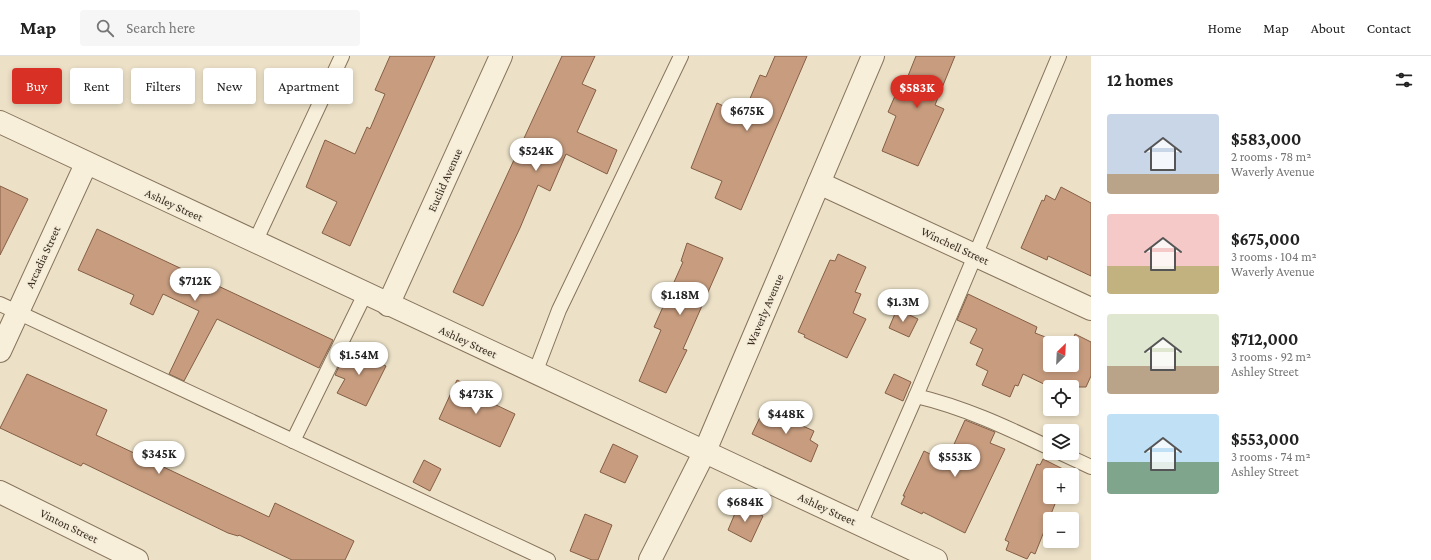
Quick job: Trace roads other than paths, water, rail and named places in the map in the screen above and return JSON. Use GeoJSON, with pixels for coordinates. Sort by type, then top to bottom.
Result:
{"type":"FeatureCollection","features":[{"type":"Feature","properties":{"kind":"street","name":"Euclid Avenue"},"geometry":{"type":"LineString","coordinates":[[388,305],[501,56]]}},
{"type":"Feature","properties":{"kind":"street","name":"Waverly Avenue"},"geometry":{"type":"LineString","coordinates":[[650,560],[705,451],[873,56]]}},
{"type":"Feature","properties":{"kind":"street","name":"Ashley Street"},"geometry":{"type":"LineString","coordinates":[[0,122],[86,164],[705,451],[936,560]]}},
{"type":"Feature","properties":{"kind":"street","name":"Arcadia Street"},"geometry":{"type":"LineString","coordinates":[[0,351],[9,308],[86,164]]}},
{"type":"Feature","properties":{"kind":"street","name":"Winchell Street"},"geometry":{"type":"LineString","coordinates":[[819,183],[1091,309]]}},
{"type":"Feature","properties":{"kind":"street","name":"Vinton Street"},"geometry":{"type":"LineString","coordinates":[[0,492],[130,558]]}},
{"type":"Feature","properties":{"kind":"lane"},"geometry":{"type":"LineString","coordinates":[[255,242],[342,56]]}},
{"type":"Feature","properties":{"kind":"lane"},"geometry":{"type":"LineString","coordinates":[[535,373],[558,310],[680,56]]}},
{"type":"Feature","properties":{"kind":"lane"},"geometry":{"type":"LineString","coordinates":[[860,524],[916,396],[1059,56]]}},
{"type":"Feature","properties":{"kind":"lane"},"geometry":{"type":"LineString","coordinates":[[293,441],[365,294]]}},
{"type":"Feature","properties":{"kind":"lane"},"geometry":{"type":"LineString","coordinates":[[9,308],[548,560]]}},
{"type":"Feature","properties":{"kind":"lane"},"geometry":{"type":"LineString","coordinates":[[916,396],[935,400],[989,419],[1043,445]]}},
{"type":"Feature","properties":{"kind":"lane"},"geometry":{"type":"LineString","coordinates":[[1076,460],[1091,467]]}}]}
